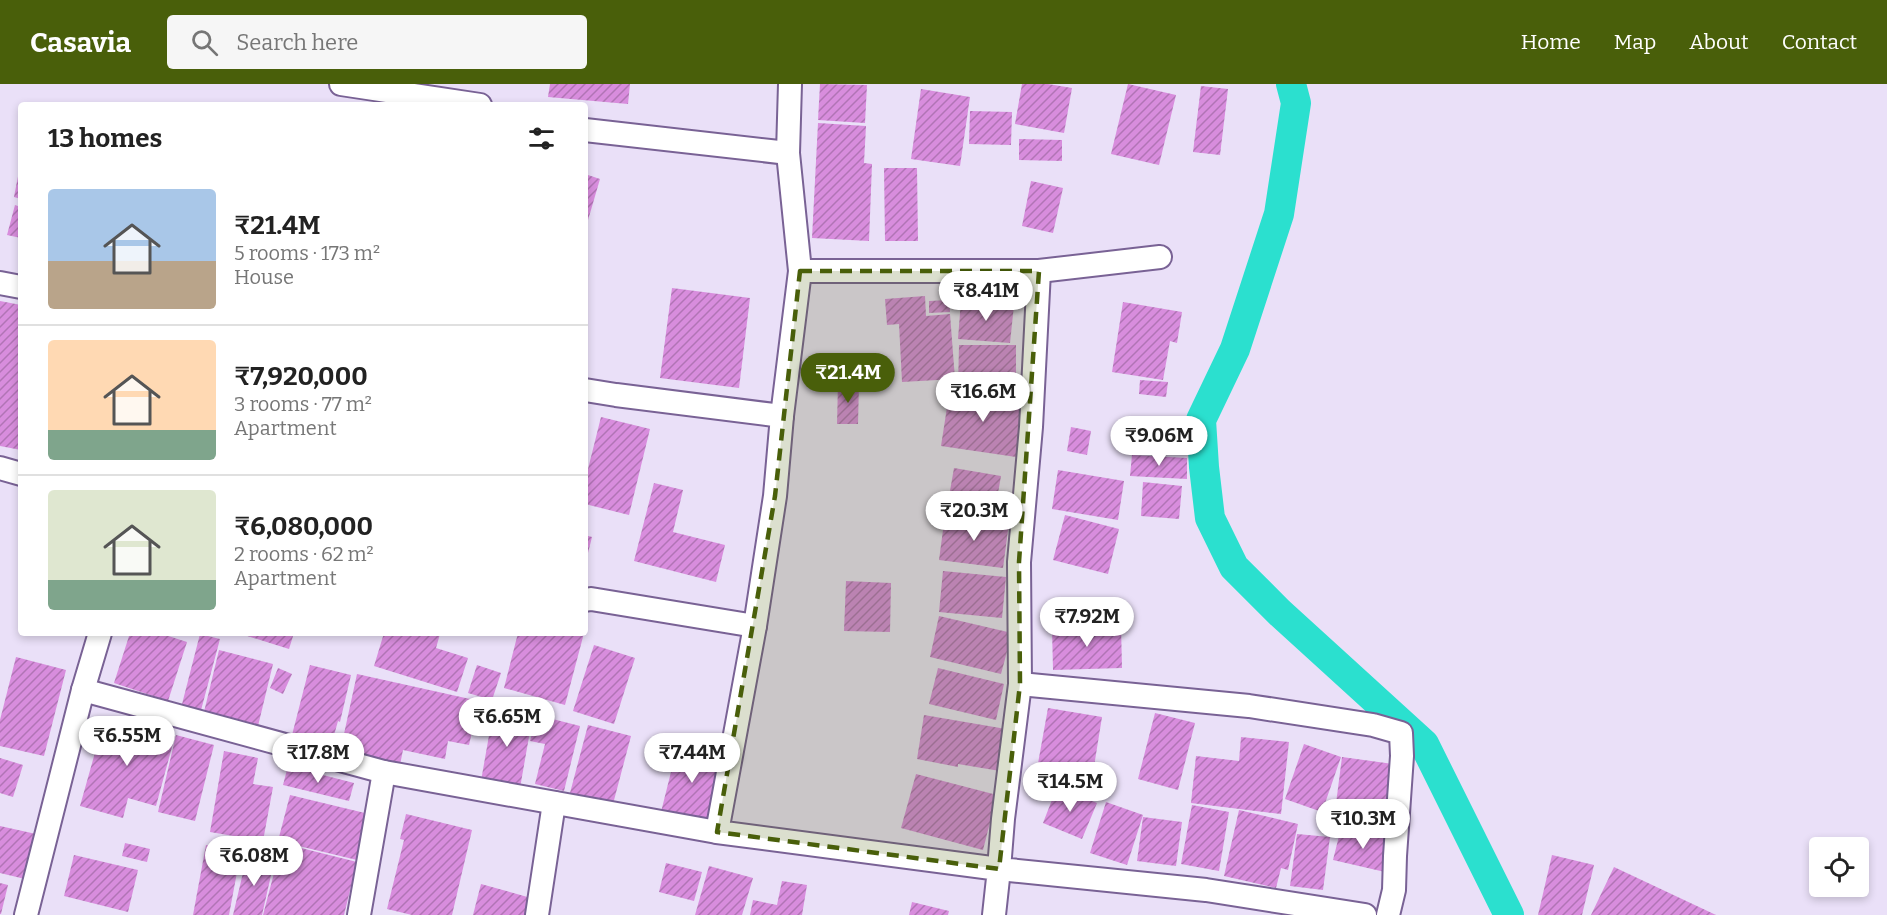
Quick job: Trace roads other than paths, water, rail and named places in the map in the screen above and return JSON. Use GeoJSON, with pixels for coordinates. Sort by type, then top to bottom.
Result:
{"type":"FeatureCollection","features":[{"type":"Feature","properties":{"kind":"street"},"geometry":{"type":"LineString","coordinates":[[340,84],[460,102]]}},
{"type":"Feature","properties":{"kind":"street"},"geometry":{"type":"LineString","coordinates":[[717,832],[755,626],[775,496],[782,416],[800,271],[788,153],[790,84]]}},
{"type":"Feature","properties":{"kind":"street"},"geometry":{"type":"LineString","coordinates":[[588,130],[788,153]]}},
{"type":"Feature","properties":{"kind":"street"},"geometry":{"type":"LineString","coordinates":[[800,271],[1039,271],[1160,257]]}},
{"type":"Feature","properties":{"kind":"street"},"geometry":{"type":"LineString","coordinates":[[994,915],[1020,684],[1019,562],[1031,427],[1039,271]]}},
{"type":"Feature","properties":{"kind":"street"},"geometry":{"type":"LineString","coordinates":[[0,283],[18,286]]}},
{"type":"Feature","properties":{"kind":"street"},"geometry":{"type":"LineString","coordinates":[[588,390],[782,416]]}},
{"type":"Feature","properties":{"kind":"street"},"geometry":{"type":"LineString","coordinates":[[0,468],[18,473]]}},
{"type":"Feature","properties":{"kind":"street"},"geometry":{"type":"LineString","coordinates":[[588,600],[755,626]]}},
{"type":"Feature","properties":{"kind":"street"},"geometry":{"type":"LineString","coordinates":[[26,915],[83,690],[99,636]]}},
{"type":"Feature","properties":{"kind":"street"},"geometry":{"type":"LineString","coordinates":[[1020,684],[1249,705],[1373,725],[1401,733],[1402,756],[1394,890],[1388,915]]}},
{"type":"Feature","properties":{"kind":"street"},"geometry":{"type":"LineString","coordinates":[[83,690],[384,772],[717,832],[999,869],[1206,890],[1365,915]]}},
{"type":"Feature","properties":{"kind":"street"},"geometry":{"type":"LineString","coordinates":[[359,915],[384,772]]}},
{"type":"Feature","properties":{"kind":"street"},"geometry":{"type":"LineString","coordinates":[[537,915],[554,803]]}},
{"type":"Feature","properties":{"kind":"waterway"},"geometry":{"type":"LineString","coordinates":[[1291,84],[1296,103],[1279,214],[1235,349],[1201,420],[1210,518],[1234,567],[1279,612],[1424,744],[1509,915]]}}]}
